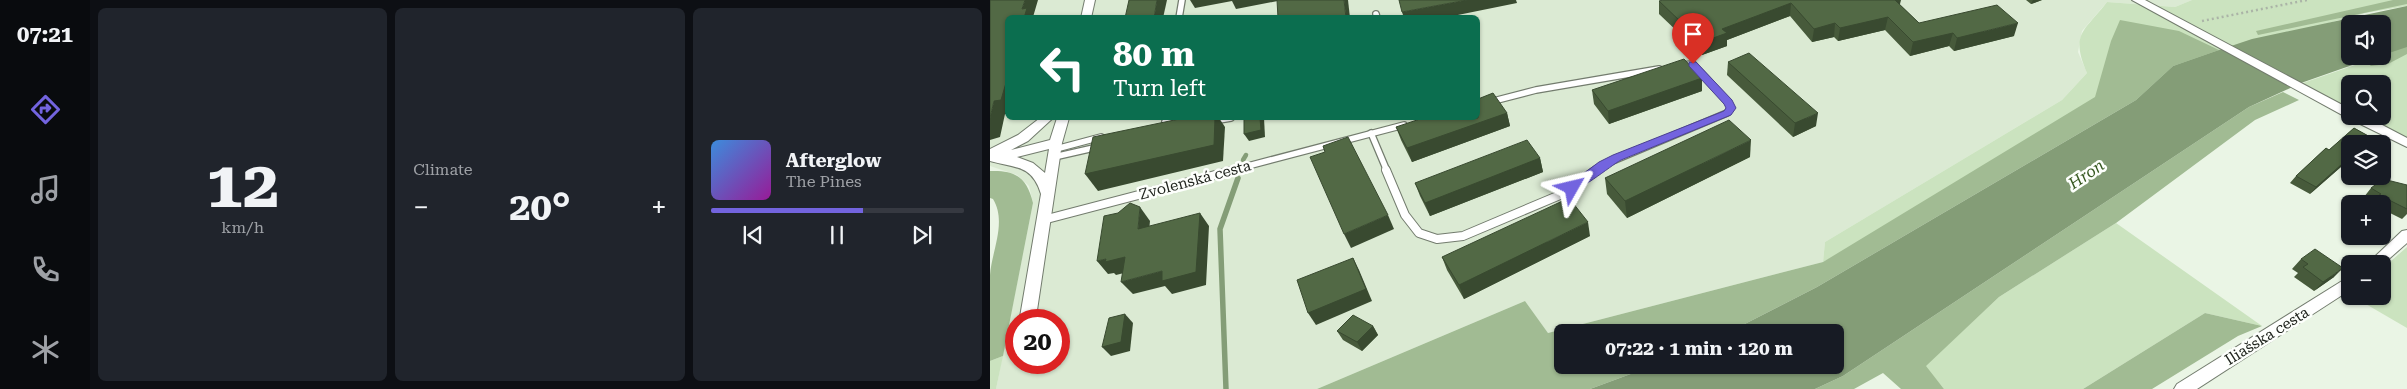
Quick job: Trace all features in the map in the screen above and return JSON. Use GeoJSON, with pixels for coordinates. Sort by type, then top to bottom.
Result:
{"type":"FeatureCollection","features":[{"type":"Feature","properties":{"kind":"street"},"geometry":{"type":"LineString","coordinates":[[1087,15],[1090,0]]}},
{"type":"Feature","properties":{"kind":"street"},"geometry":{"type":"LineString","coordinates":[[2138,0],[2341,110]]}},
{"type":"Feature","properties":{"kind":"street"},"geometry":{"type":"LineString","coordinates":[[991,157],[1023,138],[1045,120]]}},
{"type":"Feature","properties":{"kind":"street"},"geometry":{"type":"LineString","coordinates":[[1029,309],[1055,150],[1062,120]]}},
{"type":"Feature","properties":{"kind":"street"},"geometry":{"type":"LineString","coordinates":[[2372,125],[2407,143]]}},
{"type":"Feature","properties":{"kind":"street"},"geometry":{"type":"LineString","coordinates":[[991,157],[1055,150]]}},
{"type":"Feature","properties":{"kind":"street"},"geometry":{"type":"LineString","coordinates":[[991,157],[1026,163],[1046,183],[1048,194]]}},
{"type":"Feature","properties":{"kind":"street"},"geometry":{"type":"LineString","coordinates":[[2384,255],[2407,234]]}},
{"type":"Feature","properties":{"kind":"street","name":"Iliašska cesta"},"geometry":{"type":"LineString","coordinates":[[2183,389],[2341,288]]}},
{"type":"Feature","properties":{"kind":"lane"},"geometry":{"type":"LineString","coordinates":[[1180,15],[1182,0]]}},
{"type":"Feature","properties":{"kind":"lane"},"geometry":{"type":"LineString","coordinates":[[1371,134],[1405,215],[1419,232],[1437,239],[1462,236],[1560,195],[1610,161],[1702,125],[1727,113],[1731,108],[1693,64],[1536,90],[1480,104]]}},
{"type":"Feature","properties":{"kind":"lane"},"geometry":{"type":"LineString","coordinates":[[1159,123],[1173,120]]}},
{"type":"Feature","properties":{"kind":"lane"},"geometry":{"type":"LineString","coordinates":[[1205,123],[1221,120]]}},
{"type":"Feature","properties":{"kind":"lane","name":"Zvolenská cesta"},"geometry":{"type":"LineString","coordinates":[[1043,220],[1414,122]]}},
{"type":"Feature","properties":{"kind":"lane"},"geometry":{"type":"LineString","coordinates":[[1055,150],[1108,136]]}},
{"type":"Feature","properties":{"kind":"lane"},"geometry":{"type":"LineString","coordinates":[[1055,150],[1108,145]]}},
{"type":"Feature","properties":{"kind":"path"},"geometry":{"type":"LineString","coordinates":[[2183,25],[2307,0]]}},
{"type":"Feature","properties":{"kind":"shaded area"},"geometry":{"type":"Polygon","coordinates":[[[990,0],[2192,0],[2175,7],[2107,2],[2082,31],[2078,52],[2087,73],[2062,100],[1825,242],[1823,262],[1583,324],[1554,324],[1554,331],[1548,333],[1525,301],[1317,389],[996,389],[1005,344],[1005,374],[1070,374],[1070,309],[1012,309],[1033,203],[1029,186],[1017,175],[990,166],[990,0]]]}},
{"type":"Feature","properties":{"kind":"shaded area"},"geometry":{"type":"Polygon","coordinates":[[[2192,0],[2407,0],[2407,6],[2358,15],[2341,15],[2341,20],[2173,66],[2136,100],[1823,262],[1825,242],[2062,100],[2087,73],[2082,60],[2080,41],[2086,27],[2107,2],[2175,7],[2192,0]]]}},
{"type":"Feature","properties":{"kind":"shaded area"},"geometry":{"type":"Polygon","coordinates":[[[2393,0],[2407,0],[2407,4],[2354,15],[2341,15],[2341,18],[2258,35],[2256,31],[2393,0]]]}},
{"type":"Feature","properties":{"kind":"shaded area"},"geometry":{"type":"Polygon","coordinates":[[[2120,20],[2179,31],[2219,50],[2173,66],[2136,100],[1817,287],[1745,324],[1583,324],[1823,262],[2095,97],[2111,41],[2120,20]]]}},
{"type":"Feature","properties":{"kind":"shaded area"},"geometry":{"type":"Polygon","coordinates":[[[2407,45],[2407,54],[2391,62],[2391,50],[2407,45]]]}},
{"type":"Feature","properties":{"kind":"shaded area"},"geometry":{"type":"Polygon","coordinates":[[[2407,47],[2407,138],[2382,125],[2391,125],[2391,75],[2341,75],[2341,104],[2300,84],[2355,65],[2391,65],[2391,53],[2407,47]]]}},
{"type":"Feature","properties":{"kind":"shaded area"},"geometry":{"type":"Polygon","coordinates":[[[2283,92],[2299,100],[2255,120],[2116,223],[1999,297],[1926,366],[1944,389],[1901,389],[1883,373],[1854,389],[1815,389],[1843,376],[2249,107],[2283,92]]]}},
{"type":"Feature","properties":{"kind":"shaded area"},"geometry":{"type":"Polygon","coordinates":[[[990,171],[999,171],[1019,177],[1027,187],[1033,203],[1012,309],[1005,309],[1005,346],[1003,356],[990,361],[990,275],[999,227],[999,217],[993,199],[990,198],[990,171]]]}},
{"type":"Feature","properties":{"kind":"shaded area"},"geometry":{"type":"Polygon","coordinates":[[[2116,223],[2262,326],[2205,313],[2083,389],[1944,389],[1925,366],[1999,297],[2116,223]]]}},
{"type":"Feature","properties":{"kind":"shaded area"},"geometry":{"type":"Polygon","coordinates":[[[2407,247],[2407,328],[2367,305],[2391,305],[2391,261],[2407,247]]]}},
{"type":"Feature","properties":{"kind":"shaded area"},"geometry":{"type":"Polygon","coordinates":[[[1525,301],[1548,333],[1554,331],[1554,374],[1631,374],[1590,389],[1317,389],[1525,301]]]}},
{"type":"Feature","properties":{"kind":"shaded area"},"geometry":{"type":"Polygon","coordinates":[[[2205,313],[2262,326],[2238,336],[2152,389],[2083,389],[2205,313]]]}},
{"type":"Feature","properties":{"kind":"shaded area"},"geometry":{"type":"Polygon","coordinates":[[[1003,356],[996,389],[990,389],[990,361],[1003,356]]]}},
{"type":"Feature","properties":{"kind":"water"},"geometry":{"type":"Polygon","coordinates":[[[2407,6],[2407,47],[2391,52],[2391,15],[2365,15],[2407,6]]]}},
{"type":"Feature","properties":{"kind":"water","name":"Hron"},"geometry":{"type":"Polygon","coordinates":[[[2341,20],[2341,65],[2352,65],[2301,83],[2249,107],[1843,376],[1815,389],[1590,389],[1631,374],[1844,374],[1844,324],[1745,324],[1817,287],[2136,100],[2173,66],[2252,39],[2341,20]]]}},
{"type":"Feature","properties":{"kind":"building"},"geometry":{"type":"Polygon","coordinates":[[[990,0],[1025,0],[1022,9],[1027,8],[1025,15],[1005,15],[1005,86],[1001,100],[994,101],[990,118],[990,0]]]}},
{"type":"Feature","properties":{"kind":"building"},"geometry":{"type":"Polygon","coordinates":[[[1129,0],[1157,0],[1154,15],[1126,15],[1129,0]]]}},
{"type":"Feature","properties":{"kind":"building"},"geometry":{"type":"Polygon","coordinates":[[[1277,0],[1344,0],[1346,15],[1278,15],[1277,0]]]}},
{"type":"Feature","properties":{"kind":"building"},"geometry":{"type":"Polygon","coordinates":[[[1399,0],[1467,0],[1402,12],[1399,0]]]}},
{"type":"Feature","properties":{"kind":"building"},"geometry":{"type":"Polygon","coordinates":[[[1895,0],[1919,23],[1997,5],[2018,23],[1957,38],[1953,33],[1913,42],[1888,17],[1840,28],[1835,23],[1814,29],[1791,3],[1722,29],[1727,33],[1702,42],[1659,1],[1895,0]]]}},
{"type":"Feature","properties":{"kind":"building"},"geometry":{"type":"Polygon","coordinates":[[[1749,53],[1818,113],[1795,123],[1728,62],[1749,53]]]}},
{"type":"Feature","properties":{"kind":"building"},"geometry":{"type":"Polygon","coordinates":[[[1684,59],[1702,78],[1608,111],[1592,90],[1684,59]]]}},
{"type":"Feature","properties":{"kind":"building"},"geometry":{"type":"Polygon","coordinates":[[[1493,93],[1507,113],[1407,148],[1396,127],[1417,120],[1480,120],[1480,98],[1493,93]]]}},
{"type":"Feature","properties":{"kind":"building"},"geometry":{"type":"Polygon","coordinates":[[[1174,120],[1215,120],[1214,145],[1085,174],[1093,137],[1174,120]]]}},
{"type":"Feature","properties":{"kind":"building"},"geometry":{"type":"Polygon","coordinates":[[[1244,120],[1260,120],[1261,130],[1244,134],[1244,120]]]}},
{"type":"Feature","properties":{"kind":"building"},"geometry":{"type":"Polygon","coordinates":[[[1729,120],[1751,140],[1625,201],[1605,178],[1729,120]]]}},
{"type":"Feature","properties":{"kind":"building"},"geometry":{"type":"Polygon","coordinates":[[[2354,128],[2367,135],[2346,135],[2354,128]]]}},
{"type":"Feature","properties":{"kind":"building"},"geometry":{"type":"Polygon","coordinates":[[[1348,137],[1388,215],[1344,234],[1310,157],[1325,152],[1323,146],[1348,137]]]}},
{"type":"Feature","properties":{"kind":"building"},"geometry":{"type":"Polygon","coordinates":[[[2341,139],[2341,165],[2316,187],[2296,176],[2326,148],[2329,150],[2341,139]]]}},
{"type":"Feature","properties":{"kind":"building"},"geometry":{"type":"Polygon","coordinates":[[[1527,140],[1540,158],[1425,203],[1415,183],[1527,140]]]}},
{"type":"Feature","properties":{"kind":"building"},"geometry":{"type":"Polygon","coordinates":[[[2391,181],[2407,185],[2407,209],[2391,201],[2391,195],[2379,195],[2381,194],[2371,188],[2375,185],[2391,185],[2391,181]]]}},
{"type":"Feature","properties":{"kind":"building"},"geometry":{"type":"Polygon","coordinates":[[[1569,198],[1588,222],[1459,285],[1442,257],[1569,198]]]}},
{"type":"Feature","properties":{"kind":"building"},"geometry":{"type":"Polygon","coordinates":[[[1130,203],[1140,207],[1138,229],[1200,213],[1196,272],[1162,281],[1162,271],[1121,282],[1125,257],[1105,262],[1106,259],[1097,261],[1104,216],[1118,213],[1130,203]]]}},
{"type":"Feature","properties":{"kind":"building"},"geometry":{"type":"Polygon","coordinates":[[[2315,249],[2341,267],[2341,269],[2323,282],[2303,267],[2308,264],[2301,259],[2315,249]]]}},
{"type":"Feature","properties":{"kind":"building"},"geometry":{"type":"Polygon","coordinates":[[[1353,258],[1366,289],[1308,313],[1297,280],[1353,258]]]}},
{"type":"Feature","properties":{"kind":"building"},"geometry":{"type":"Polygon","coordinates":[[[1125,314],[1121,342],[1102,347],[1109,318],[1125,314]]]}},
{"type":"Feature","properties":{"kind":"building"},"geometry":{"type":"Polygon","coordinates":[[[1353,315],[1373,326],[1357,342],[1337,331],[1353,315]]]}},
{"type":"Feature","properties":{"kind":"waterway"},"geometry":{"type":"LineString","coordinates":[[1243,160],[1246,155]]}},
{"type":"Feature","properties":{"kind":"waterway"},"geometry":{"type":"LineString","coordinates":[[1226,389],[1220,229],[1238,178]]}},
{"type":"Feature","properties":{"kind":"route"},"geometry":{"type":"LineString","coordinates":[[1572,188],[1603,165],[1617,158],[1702,125],[1727,113],[1731,108],[1728,102],[1693,64]]}}]}
